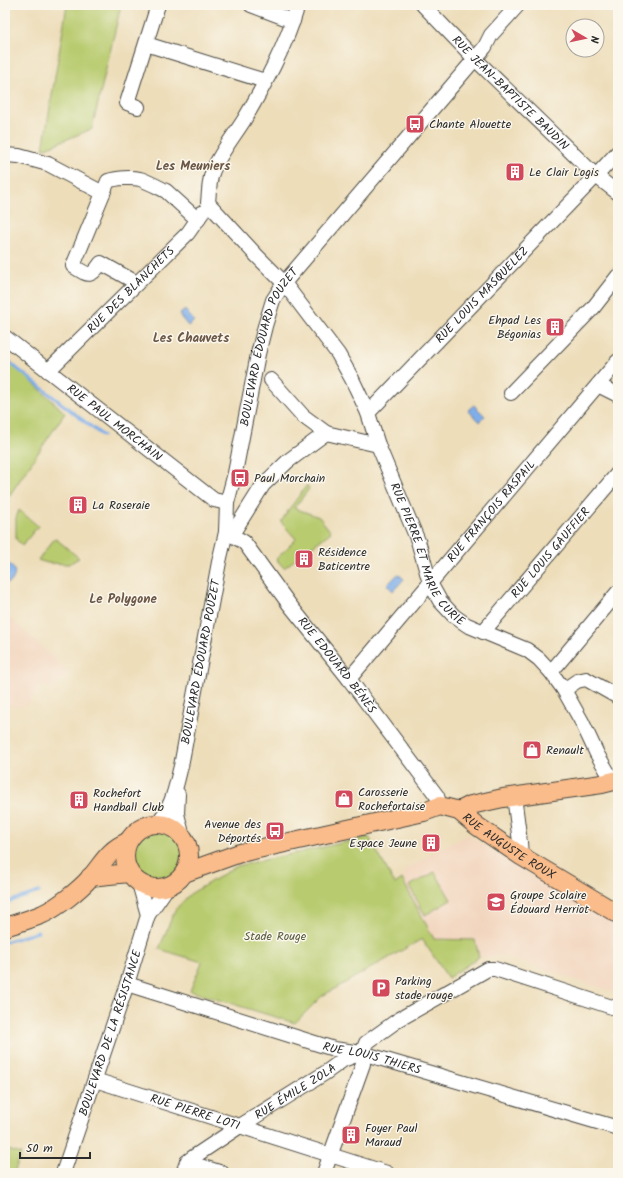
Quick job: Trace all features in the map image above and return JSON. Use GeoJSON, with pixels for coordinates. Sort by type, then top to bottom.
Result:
{"type":"FeatureCollection","features":[{"type":"Feature","properties":{"kind":"main road"},"geometry":{"type":"LineString","coordinates":[[459,811],[471,805],[514,796],[618,781]]}},
{"type":"Feature","properties":{"kind":"main road","name":"RUE AUGUSTE ROUX"},"geometry":{"type":"LineString","coordinates":[[440,806],[459,811],[477,826],[521,856],[618,914]]}},
{"type":"Feature","properties":{"kind":"main road"},"geometry":{"type":"LineString","coordinates":[[184,873],[240,853],[424,812],[440,806]]}},
{"type":"Feature","properties":{"kind":"main road"},"geometry":{"type":"LineString","coordinates":[[5,927],[42,914],[64,901],[90,877],[117,846],[127,842],[143,826],[156,824],[168,826],[179,832],[185,842],[188,860],[184,873],[179,879],[166,886],[157,888],[147,887],[134,878],[125,863],[127,842]]}},
{"type":"Feature","properties":{"kind":"main road"},"geometry":{"type":"LineString","coordinates":[[185,842],[202,852],[213,854],[240,853]]}},
{"type":"Feature","properties":{"kind":"main road"},"geometry":{"type":"LineString","coordinates":[[90,877],[106,875],[134,878]]}},
{"type":"Feature","properties":{"kind":"street"},"geometry":{"type":"LineString","coordinates":[[138,107],[127,103],[158,5]]}},
{"type":"Feature","properties":{"kind":"street"},"geometry":{"type":"LineString","coordinates":[[252,5],[293,22]]}},
{"type":"Feature","properties":{"kind":"street"},"geometry":{"type":"LineString","coordinates":[[208,203],[209,186],[213,172],[224,150],[243,122],[280,52],[293,22],[298,5]]}},
{"type":"Feature","properties":{"kind":"street","name":"RUE JEAN-BAPTISTE BAUDIN"},"geometry":{"type":"LineString","coordinates":[[423,5],[596,176],[618,193]]}},
{"type":"Feature","properties":{"kind":"street","name":"BOULEVARD ÉDOUARD POUZET"},"geometry":{"type":"LineString","coordinates":[[156,824],[166,812],[174,796],[181,766],[219,562],[226,532],[229,491],[235,473],[264,326],[273,300],[284,283],[485,47],[491,35],[518,5]]}},
{"type":"Feature","properties":{"kind":"street"},"geometry":{"type":"LineString","coordinates":[[146,44],[265,81]]}},
{"type":"Feature","properties":{"kind":"street","name":"RUE LOUIS MASQUELEZ"},"geometry":{"type":"LineString","coordinates":[[368,413],[618,152]]}},
{"type":"Feature","properties":{"kind":"street"},"geometry":{"type":"LineString","coordinates":[[5,155],[19,156],[48,164],[103,193]]}},
{"type":"Feature","properties":{"kind":"street"},"geometry":{"type":"LineString","coordinates":[[137,283],[101,263],[92,274],[88,274],[73,266],[108,181],[114,179],[139,179],[166,191],[198,220]]}},
{"type":"Feature","properties":{"kind":"street","name":"RUE PIERRE ET MARIE CURIE"},"geometry":{"type":"LineString","coordinates":[[208,203],[284,283],[338,354],[368,413],[378,445],[418,541],[430,583],[440,601],[454,616],[467,625],[527,650],[539,659],[564,690],[610,776],[618,781]]}},
{"type":"Feature","properties":{"kind":"street","name":"RUE DES BLANCHETS"},"geometry":{"type":"LineString","coordinates":[[48,371],[188,234],[208,203]]}},
{"type":"Feature","properties":{"kind":"street"},"geometry":{"type":"LineString","coordinates":[[511,393],[593,308],[618,276]]}},
{"type":"Feature","properties":{"kind":"street","name":"RUE PAUL MORCHAIN"},"geometry":{"type":"LineString","coordinates":[[5,337],[214,500],[227,503]]}},
{"type":"Feature","properties":{"kind":"street","name":"RUE FRANÇOIS RASPAIL"},"geometry":{"type":"LineString","coordinates":[[349,679],[618,361]]}},
{"type":"Feature","properties":{"kind":"street"},"geometry":{"type":"LineString","coordinates":[[271,380],[303,416],[326,433],[378,445]]}},
{"type":"Feature","properties":{"kind":"street"},"geometry":{"type":"LineString","coordinates":[[598,385],[618,395]]}},
{"type":"Feature","properties":{"kind":"street"},"geometry":{"type":"LineString","coordinates":[[226,532],[236,528],[263,485],[288,461],[326,433]]}},
{"type":"Feature","properties":{"kind":"street","name":"RUE LOUIS GAUFFIER"},"geometry":{"type":"LineString","coordinates":[[483,632],[618,473]]}},
{"type":"Feature","properties":{"kind":"street","name":"RUE EDOUARD BÉNÈS"},"geometry":{"type":"LineString","coordinates":[[226,532],[244,542],[288,604],[349,679],[437,796],[440,806]]}},
{"type":"Feature","properties":{"kind":"street"},"geometry":{"type":"LineString","coordinates":[[551,672],[618,592]]}},
{"type":"Feature","properties":{"kind":"street"},"geometry":{"type":"LineString","coordinates":[[564,690],[577,682],[586,679],[618,697]]}},
{"type":"Feature","properties":{"kind":"street","name":"BOULEVARD ÉDOUARD POUZET"},"geometry":{"type":"LineString","coordinates":[[181,766],[177,796],[177,814],[185,842]]}},
{"type":"Feature","properties":{"kind":"street"},"geometry":{"type":"LineString","coordinates":[[514,796],[521,856]]}},
{"type":"Feature","properties":{"kind":"street"},"geometry":{"type":"LineString","coordinates":[[134,878],[148,915]]}},
{"type":"Feature","properties":{"kind":"street","name":"BOULEVARD DE LA RÉSISTANCE"},"geometry":{"type":"LineString","coordinates":[[63,1173],[127,984],[148,915],[164,892],[166,886]]}},
{"type":"Feature","properties":{"kind":"street","name":"RUE ÉMILE ZOLA"},"geometry":{"type":"LineString","coordinates":[[185,1167],[240,1126],[325,1073],[343,1060],[362,1052],[366,1043],[398,1020],[488,969],[618,1009]]}},
{"type":"Feature","properties":{"kind":"street","name":"RUE LOUIS THIERS"},"geometry":{"type":"LineString","coordinates":[[127,984],[334,1049],[362,1052],[437,1076],[618,1128]]}},
{"type":"Feature","properties":{"kind":"street"},"geometry":{"type":"LineString","coordinates":[[324,1173],[363,1064],[362,1052]]}},
{"type":"Feature","properties":{"kind":"street","name":"RUE PIERRE LOTI"},"geometry":{"type":"LineString","coordinates":[[95,1080],[387,1173]]}},
{"type":"Feature","properties":{"kind":"street"},"geometry":{"type":"LineString","coordinates":[[185,1167],[222,1173]]}},
{"type":"Feature","properties":{"kind":"shaded area"},"geometry":{"type":"Polygon","coordinates":[[[5,613],[69,672],[52,690],[44,684],[26,706],[5,707],[5,613]]]}},
{"type":"Feature","properties":{"kind":"shaded area","name":"Groupe Scolaire Édouard Herriot"},"geometry":{"type":"Polygon","coordinates":[[[468,835],[533,876],[618,925],[618,994],[504,956],[479,957],[475,940],[434,939],[402,879],[405,874],[404,870],[441,848],[468,835]]]}},
{"type":"Feature","properties":{"kind":"shaded area"},"geometry":{"type":"Polygon","coordinates":[[[5,1083],[13,1085],[5,1110],[5,1083]]]}},
{"type":"Feature","properties":{"kind":"green space"},"geometry":{"type":"Polygon","coordinates":[[[67,5],[121,5],[92,129],[43,149],[67,5]]]}},
{"type":"Feature","properties":{"kind":"green space"},"geometry":{"type":"Polygon","coordinates":[[[5,356],[65,413],[5,502],[5,356]]]}},
{"type":"Feature","properties":{"kind":"green space"},"geometry":{"type":"Polygon","coordinates":[[[307,485],[309,489],[294,508],[319,517],[331,532],[284,568],[276,559],[296,539],[281,522],[307,485]]]}},
{"type":"Feature","properties":{"kind":"green space"},"geometry":{"type":"Polygon","coordinates":[[[19,510],[38,526],[22,546],[16,539],[16,518],[19,510]]]}},
{"type":"Feature","properties":{"kind":"green space"},"geometry":{"type":"Polygon","coordinates":[[[55,538],[79,558],[69,564],[47,563],[38,560],[55,538]]]}},
{"type":"Feature","properties":{"kind":"green space"},"geometry":{"type":"Polygon","coordinates":[[[151,830],[161,830],[171,834],[179,842],[183,852],[183,862],[179,872],[171,880],[161,884],[151,884],[141,880],[133,872],[129,862],[129,852],[133,842],[141,834],[151,830]]]}},
{"type":"Feature","properties":{"kind":"green space","name":"Stade Rouge"},"geometry":{"type":"Polygon","coordinates":[[[369,837],[395,884],[402,879],[434,939],[475,940],[479,957],[448,978],[422,939],[322,996],[295,1023],[190,991],[202,962],[159,949],[175,910],[190,894],[237,866],[369,837]]]}},
{"type":"Feature","properties":{"kind":"green space"},"geometry":{"type":"Polygon","coordinates":[[[435,872],[451,900],[425,915],[409,886],[435,872]]]}},
{"type":"Feature","properties":{"kind":"green space"},"geometry":{"type":"Polygon","coordinates":[[[5,1149],[21,1154],[14,1173],[5,1173],[5,1149]]]}},
{"type":"Feature","properties":{"kind":"water"},"geometry":{"type":"Polygon","coordinates":[[[185,310],[194,321],[188,326],[179,315],[185,310]]]}},
{"type":"Feature","properties":{"kind":"water"},"geometry":{"type":"Polygon","coordinates":[[[474,405],[485,416],[479,422],[468,410],[474,405]]]}},
{"type":"Feature","properties":{"kind":"water"},"geometry":{"type":"Polygon","coordinates":[[[5,559],[13,568],[15,573],[12,581],[7,583],[5,583],[5,559]]]}},
{"type":"Feature","properties":{"kind":"water"},"geometry":{"type":"Polygon","coordinates":[[[398,574],[404,579],[393,591],[387,585],[398,574]]]}},
{"type":"Feature","properties":{"kind":"waterway"},"geometry":{"type":"LineString","coordinates":[[5,359],[103,436]]}},
{"type":"Feature","properties":{"kind":"waterway"},"geometry":{"type":"LineString","coordinates":[[5,903],[39,892]]}},
{"type":"Feature","properties":{"kind":"waterway"},"geometry":{"type":"LineString","coordinates":[[5,942],[38,932]]}},
{"type":"Feature","properties":{"kind":"place","name":"Chante Alouette"},"geometry":{"type":"Point","coordinates":[415,124]}},
{"type":"Feature","properties":{"kind":"place","name":"Le Clair Logis"},"geometry":{"type":"Point","coordinates":[515,172]}},
{"type":"Feature","properties":{"kind":"place","name":"Ehpad Les Bégonias"},"geometry":{"type":"Point","coordinates":[555,327]}},
{"type":"Feature","properties":{"kind":"place","name":"Paul Morchain"},"geometry":{"type":"Point","coordinates":[240,478]}},
{"type":"Feature","properties":{"kind":"place","name":"La Roseraie"},"geometry":{"type":"Point","coordinates":[78,505]}},
{"type":"Feature","properties":{"kind":"place","name":"Résidence Baticentre"},"geometry":{"type":"Point","coordinates":[304,559]}},
{"type":"Feature","properties":{"kind":"place","name":"Renault"},"geometry":{"type":"Point","coordinates":[532,750]}},
{"type":"Feature","properties":{"kind":"place","name":"Carosserie Rochefortaise"},"geometry":{"type":"Point","coordinates":[344,799]}},
{"type":"Feature","properties":{"kind":"place","name":"Rochefort Handball Club"},"geometry":{"type":"Point","coordinates":[79,800]}},
{"type":"Feature","properties":{"kind":"place","name":"Avenue des Déportés"},"geometry":{"type":"Point","coordinates":[275,831]}},
{"type":"Feature","properties":{"kind":"place","name":"Espace Jeune"},"geometry":{"type":"Point","coordinates":[431,843]}},
{"type":"Feature","properties":{"kind":"place","name":"Groupe Scolaire Édouard Herriot"},"geometry":{"type":"Point","coordinates":[496,902]}},
{"type":"Feature","properties":{"kind":"place","name":"Parking stade rouge"},"geometry":{"type":"Point","coordinates":[381,988]}},
{"type":"Feature","properties":{"kind":"place","name":"Foyer Paul Maraud"},"geometry":{"type":"Point","coordinates":[351,1135]}},
{"type":"Feature","properties":{"kind":"district","name":"Les Meuniers"},"geometry":{"type":"Point","coordinates":[193,166]}},
{"type":"Feature","properties":{"kind":"district","name":"Les Chauvets"},"geometry":{"type":"Point","coordinates":[191,338]}},
{"type":"Feature","properties":{"kind":"district","name":"Le Polygone"},"geometry":{"type":"Point","coordinates":[123,599]}}]}
